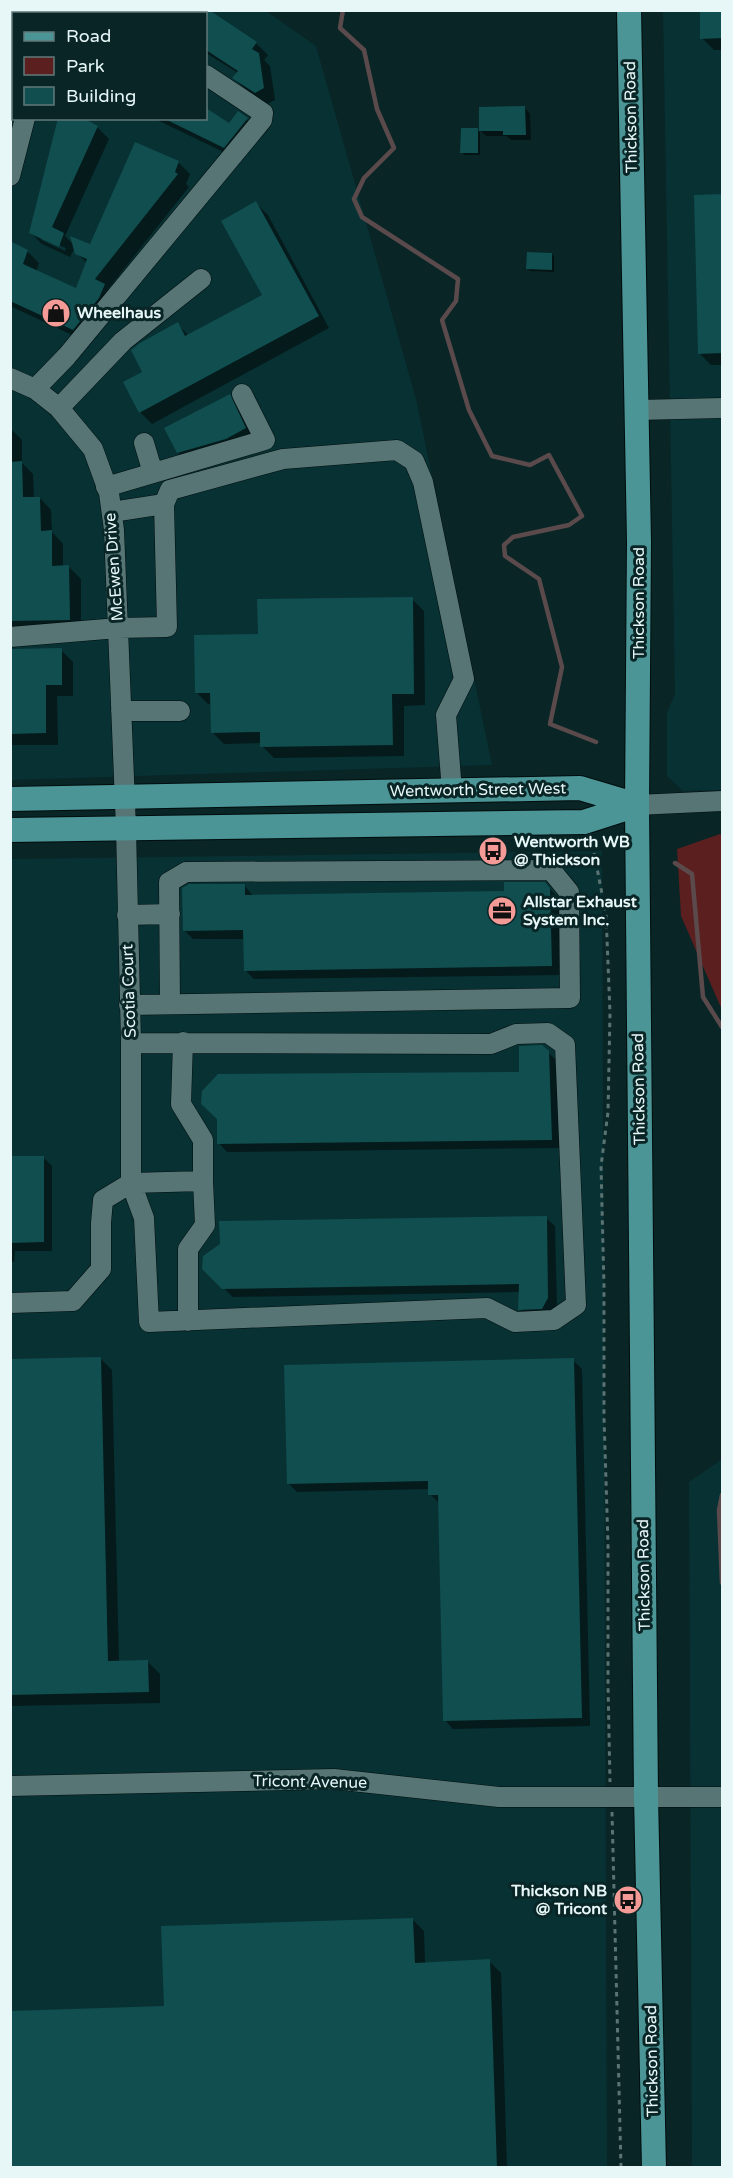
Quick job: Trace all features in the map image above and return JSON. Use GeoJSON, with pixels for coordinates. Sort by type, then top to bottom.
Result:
{"type":"FeatureCollection","features":[{"type":"Feature","properties":{"kind":"main road","name":"Thickson Road"},"geometry":{"type":"LineString","coordinates":[[629,10],[638,410],[637,806],[646,1796],[654,2168]]}},
{"type":"Feature","properties":{"kind":"main road","name":"Wentworth Street West"},"geometry":{"type":"LineString","coordinates":[[10,799],[580,788],[637,806]]}},
{"type":"Feature","properties":{"kind":"main road","name":"Wentworth Street West"},"geometry":{"type":"LineString","coordinates":[[10,830],[584,822],[637,806]]}},
{"type":"Feature","properties":{"kind":"street"},"geometry":{"type":"LineString","coordinates":[[35,389],[74,347],[262,120],[263,113],[207,76]]}},
{"type":"Feature","properties":{"kind":"street"},"geometry":{"type":"LineString","coordinates":[[10,176],[24,120]]}},
{"type":"Feature","properties":{"kind":"street"},"geometry":{"type":"LineString","coordinates":[[59,408],[123,341],[201,279]]}},
{"type":"Feature","properties":{"kind":"street","name":"McEwen Drive"},"geometry":{"type":"LineString","coordinates":[[10,378],[35,389],[59,408],[93,449],[106,487],[114,530],[125,798]]}},
{"type":"Feature","properties":{"kind":"street"},"geometry":{"type":"LineString","coordinates":[[106,487],[266,440],[242,394]]}},
{"type":"Feature","properties":{"kind":"street"},"geometry":{"type":"LineString","coordinates":[[638,410],[723,408]]}},
{"type":"Feature","properties":{"kind":"street"},"geometry":{"type":"LineString","coordinates":[[144,443],[153,473]]}},
{"type":"Feature","properties":{"kind":"street"},"geometry":{"type":"LineString","coordinates":[[10,637],[118,628],[167,627],[164,504],[170,490],[283,459],[397,450],[414,461],[423,482],[464,679],[446,715],[452,791]]}},
{"type":"Feature","properties":{"kind":"street"},"geometry":{"type":"LineString","coordinates":[[111,512],[164,504]]}},
{"type":"Feature","properties":{"kind":"street"},"geometry":{"type":"LineString","coordinates":[[121,711],[180,711]]}},
{"type":"Feature","properties":{"kind":"street","name":"Scotia Court"},"geometry":{"type":"LineString","coordinates":[[125,798],[126,915],[131,1043],[131,1184]]}},
{"type":"Feature","properties":{"kind":"street"},"geometry":{"type":"LineString","coordinates":[[637,806],[723,801]]}},
{"type":"Feature","properties":{"kind":"street"},"geometry":{"type":"LineString","coordinates":[[129,1005],[570,998],[569,892],[551,870],[186,872],[169,882],[170,1003]]}},
{"type":"Feature","properties":{"kind":"street"},"geometry":{"type":"LineString","coordinates":[[126,915],[170,914]]}},
{"type":"Feature","properties":{"kind":"street"},"geometry":{"type":"LineString","coordinates":[[131,1043],[491,1044],[516,1034],[548,1033],[565,1045],[576,1305],[554,1320],[515,1322],[487,1308],[149,1322],[144,1218],[131,1184]]}},
{"type":"Feature","properties":{"kind":"street"},"geometry":{"type":"LineString","coordinates":[[183,1042],[181,1104],[203,1140],[205,1225],[188,1249],[188,1321]]}},
{"type":"Feature","properties":{"kind":"street"},"geometry":{"type":"LineString","coordinates":[[10,1303],[74,1301],[101,1269],[103,1200],[131,1184],[203,1181]]}},
{"type":"Feature","properties":{"kind":"street","name":"Tricont Avenue"},"geometry":{"type":"LineString","coordinates":[[10,1786],[334,1779],[499,1797],[722,1797]]}},
{"type":"Feature","properties":{"kind":"path"},"geometry":{"type":"LineString","coordinates":[[594,853],[606,914],[610,1012],[608,1112],[601,1166],[611,1787]]}},
{"type":"Feature","properties":{"kind":"path"},"geometry":{"type":"LineString","coordinates":[[612,1819],[621,2168]]}},
{"type":"Feature","properties":{"kind":"shaded area"},"geometry":{"type":"Polygon","coordinates":[[[10,11],[266,11],[316,46],[416,399],[492,765],[11,780],[10,11]]]}},
{"type":"Feature","properties":{"kind":"shaded area"},"geometry":{"type":"Polygon","coordinates":[[[663,11],[722,11],[722,790],[683,791],[667,776],[667,712],[675,694],[663,11]]]}},
{"type":"Feature","properties":{"kind":"shaded area"},"geometry":{"type":"Polygon","coordinates":[[[602,851],[607,2167],[11,2167],[10,859],[602,851]]]}},
{"type":"Feature","properties":{"kind":"shaded area"},"geometry":{"type":"Polygon","coordinates":[[[722,1459],[722,2167],[692,2167],[689,1482],[722,1459]]]}},
{"type":"Feature","properties":{"kind":"green space"},"geometry":{"type":"Polygon","coordinates":[[[722,835],[722,1010],[681,916],[677,849],[722,835]]]}},
{"type":"Feature","properties":{"kind":"building"},"geometry":{"type":"Polygon","coordinates":[[[209,10],[257,42],[252,49],[259,53],[264,88],[255,93],[232,78],[238,71],[207,51],[206,12],[209,10]]]}},
{"type":"Feature","properties":{"kind":"building"},"geometry":{"type":"Polygon","coordinates":[[[700,10],[723,10],[723,38],[700,39],[700,10]]]}},
{"type":"Feature","properties":{"kind":"building"},"geometry":{"type":"Polygon","coordinates":[[[525,106],[526,135],[503,135],[503,131],[479,131],[479,107],[525,106]]]}},
{"type":"Feature","properties":{"kind":"building"},"geometry":{"type":"Polygon","coordinates":[[[207,109],[229,123],[238,111],[248,118],[224,148],[167,120],[207,120],[207,109]]]}},
{"type":"Feature","properties":{"kind":"building"},"geometry":{"type":"Polygon","coordinates":[[[57,120],[87,120],[98,126],[52,227],[64,233],[59,247],[29,233],[57,120]]]}},
{"type":"Feature","properties":{"kind":"building"},"geometry":{"type":"Polygon","coordinates":[[[461,128],[478,128],[478,153],[460,153],[461,128]]]}},
{"type":"Feature","properties":{"kind":"building"},"geometry":{"type":"Polygon","coordinates":[[[135,142],[179,161],[175,172],[178,174],[95,279],[105,284],[99,298],[73,330],[10,301],[10,241],[28,250],[23,264],[76,288],[87,259],[75,254],[70,236],[90,244],[135,142]]]}},
{"type":"Feature","properties":{"kind":"building"},"geometry":{"type":"Polygon","coordinates":[[[723,194],[723,353],[698,354],[694,195],[723,194]]]}},
{"type":"Feature","properties":{"kind":"building"},"geometry":{"type":"Polygon","coordinates":[[[256,201],[319,316],[139,413],[123,382],[142,372],[131,350],[178,322],[185,336],[262,295],[221,221],[256,201]]]}},
{"type":"Feature","properties":{"kind":"building"},"geometry":{"type":"Polygon","coordinates":[[[527,252],[552,253],[552,270],[526,269],[527,252]]]}},
{"type":"Feature","properties":{"kind":"building"},"geometry":{"type":"Polygon","coordinates":[[[230,394],[246,428],[226,439],[177,453],[164,428],[230,394]]]}},
{"type":"Feature","properties":{"kind":"building"},"geometry":{"type":"Polygon","coordinates":[[[22,461],[23,497],[40,497],[41,531],[52,530],[52,566],[69,565],[70,620],[10,621],[10,462],[22,461]]]}},
{"type":"Feature","properties":{"kind":"building"},"geometry":{"type":"Polygon","coordinates":[[[413,597],[414,694],[392,694],[393,745],[260,747],[260,732],[211,733],[210,693],[195,693],[194,635],[258,634],[257,599],[413,597]]]}},
{"type":"Feature","properties":{"kind":"building"},"geometry":{"type":"Polygon","coordinates":[[[62,648],[62,685],[46,685],[46,733],[10,734],[10,649],[62,648]]]}},
{"type":"Feature","properties":{"kind":"building"},"geometry":{"type":"Polygon","coordinates":[[[504,882],[545,882],[550,888],[552,966],[244,971],[243,930],[183,931],[182,888],[189,884],[245,884],[245,895],[504,891],[504,882]]]}},
{"type":"Feature","properties":{"kind":"building"},"geometry":{"type":"Polygon","coordinates":[[[542,1045],[549,1051],[552,1140],[217,1144],[217,1119],[201,1104],[202,1091],[218,1074],[519,1072],[519,1046],[542,1045]]]}},
{"type":"Feature","properties":{"kind":"building"},"geometry":{"type":"Polygon","coordinates":[[[10,1156],[44,1156],[44,1242],[10,1243],[10,1156]]]}},
{"type":"Feature","properties":{"kind":"building"},"geometry":{"type":"Polygon","coordinates":[[[547,1216],[548,1298],[542,1309],[518,1310],[519,1284],[222,1289],[202,1269],[203,1256],[220,1244],[219,1221],[547,1216]]]}},
{"type":"Feature","properties":{"kind":"building"},"geometry":{"type":"Polygon","coordinates":[[[101,1357],[108,1661],[148,1660],[149,1692],[10,1695],[10,1359],[101,1357]]]}},
{"type":"Feature","properties":{"kind":"building"},"geometry":{"type":"Polygon","coordinates":[[[574,1358],[582,1718],[443,1721],[438,1495],[428,1495],[428,1481],[287,1484],[284,1365],[574,1358]]]}},
{"type":"Feature","properties":{"kind":"building"},"geometry":{"type":"Polygon","coordinates":[[[413,1918],[415,1963],[490,1959],[497,2168],[10,2168],[10,2011],[164,2006],[161,1926],[413,1918]]]}},
{"type":"Feature","properties":{"kind":"waterway"},"geometry":{"type":"LineString","coordinates":[[343,10],[340,28],[364,50],[377,109],[394,148],[364,178],[354,199],[362,217],[458,279],[456,301],[442,320],[469,410],[492,456],[530,465],[549,455],[582,516],[569,525],[513,537],[504,545],[505,556],[539,579],[562,667],[550,724],[596,742]]}},
{"type":"Feature","properties":{"kind":"waterway"},"geometry":{"type":"LineString","coordinates":[[675,863],[692,874],[703,997],[722,1027]]}},
{"type":"Feature","properties":{"kind":"waterway"},"geometry":{"type":"LineString","coordinates":[[722,1495],[719,1510],[722,1583]]}},
{"type":"Feature","properties":{"kind":"place","name":"Wheelhaus"},"geometry":{"type":"Point","coordinates":[56,313]}},
{"type":"Feature","properties":{"kind":"place","name":"Wentworth WB @ Thickson"},"geometry":{"type":"Point","coordinates":[493,851]}},
{"type":"Feature","properties":{"kind":"place","name":"Allstar Exhaust System Inc."},"geometry":{"type":"Point","coordinates":[502,911]}},
{"type":"Feature","properties":{"kind":"place","name":"Thickson NB @ Tricont"},"geometry":{"type":"Point","coordinates":[628,1900]}}]}
